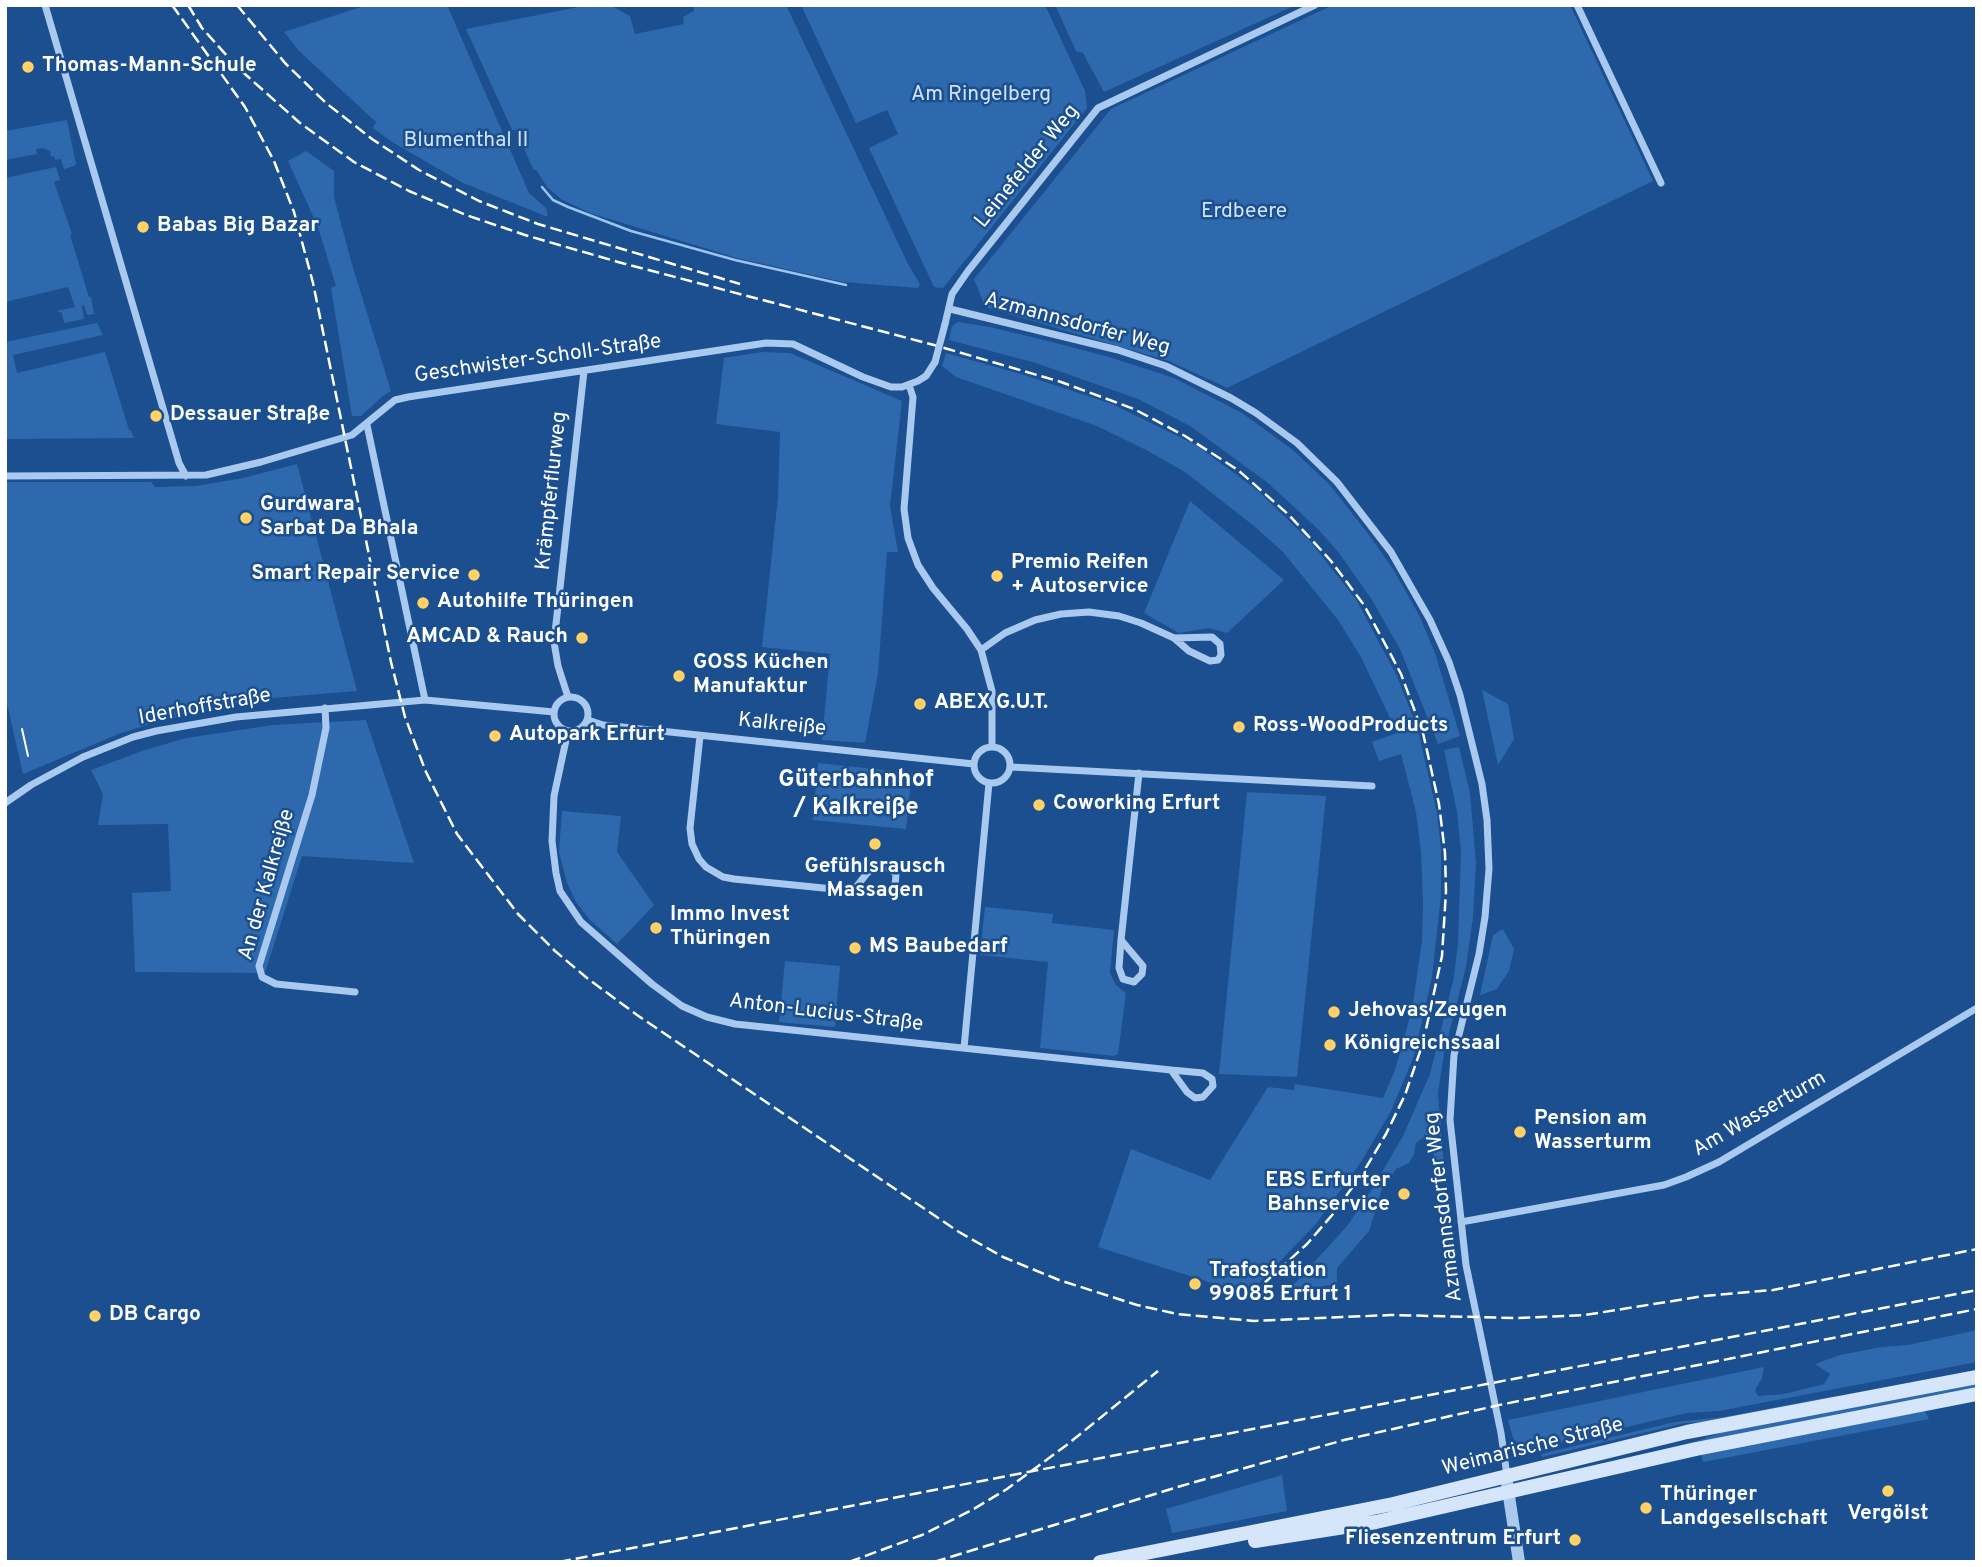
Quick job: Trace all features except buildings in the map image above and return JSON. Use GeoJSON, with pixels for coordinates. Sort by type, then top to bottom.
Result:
{"type":"FeatureCollection","features":[{"type":"Feature","properties":{"kind":"main road","name":"Weimarische Straße"},"geometry":{"type":"LineString","coordinates":[[1100,1562],[1393,1504],[1687,1432],[1977,1377]]}},
{"type":"Feature","properties":{"kind":"main road","name":"Weimarische Straße"},"geometry":{"type":"LineString","coordinates":[[1148,1562],[1376,1522],[1696,1449],[1977,1395]]}},
{"type":"Feature","properties":{"kind":"street"},"geometry":{"type":"LineString","coordinates":[[45,5],[175,452],[186,476]]}},
{"type":"Feature","properties":{"kind":"street","name":"Leinefelder Weg"},"geometry":{"type":"LineString","coordinates":[[950,309],[952,294],[968,271],[1098,108],[1315,5]]}},
{"type":"Feature","properties":{"kind":"street"},"geometry":{"type":"LineString","coordinates":[[1577,5],[1661,183]]}},
{"type":"Feature","properties":{"kind":"street"},"geometry":{"type":"LineString","coordinates":[[950,309],[935,362],[926,376],[909,385],[913,397],[904,509],[908,538],[918,565],[981,650],[992,691],[992,746]]}},
{"type":"Feature","properties":{"kind":"street","name":"Azmannsdorfer Weg"},"geometry":{"type":"LineString","coordinates":[[950,309],[1118,351],[1166,366],[1256,413],[1297,443],[1338,482],[1376,530],[1416,594],[1449,662],[1482,785],[1489,869],[1479,954],[1454,1055],[1450,1101],[1451,1145],[1466,1265],[1501,1433],[1507,1476]]}},
{"type":"Feature","properties":{"kind":"street","name":"Geschwister-Scholl-Straße"},"geometry":{"type":"LineString","coordinates":[[5,476],[206,475],[352,435],[395,400],[780,342],[793,344],[891,387],[909,385]]}},
{"type":"Feature","properties":{"kind":"street","name":"Krämpferflurweg"},"geometry":{"type":"LineString","coordinates":[[568,697],[554,642],[583,371]]}},
{"type":"Feature","properties":{"kind":"street"},"geometry":{"type":"LineString","coordinates":[[367,425],[425,700],[554,712]]}},
{"type":"Feature","properties":{"kind":"street"},"geometry":{"type":"LineString","coordinates":[[981,650],[1006,633],[1035,620],[1073,612],[1119,616],[1174,638],[1189,652],[1210,661],[1218,660],[1221,654],[1220,644],[1212,637],[1174,638]]}},
{"type":"Feature","properties":{"kind":"street"},"geometry":{"type":"LineString","coordinates":[[568,697],[584,702],[589,713],[588,720],[578,730],[568,731],[559,726],[554,712],[559,702],[568,697]]}},
{"type":"Feature","properties":{"kind":"street","name":"Iderhoffstraße"},"geometry":{"type":"LineString","coordinates":[[5,803],[31,785],[83,757],[156,731],[236,717],[425,700]]}},
{"type":"Feature","properties":{"kind":"street","name":"An der Kalkreiße"},"geometry":{"type":"LineString","coordinates":[[325,708],[326,728],[312,795],[259,966],[262,977],[276,984],[355,992]]}},
{"type":"Feature","properties":{"kind":"street","name":"Kalkreiße"},"geometry":{"type":"LineString","coordinates":[[588,720],[603,725],[974,764]]}},
{"type":"Feature","properties":{"kind":"street","name":"Anton-Lucius-Straße"},"geometry":{"type":"LineString","coordinates":[[568,731],[554,796],[552,841],[560,891],[581,922],[659,990],[682,1006],[707,1017],[735,1024],[1203,1073],[1212,1079],[1213,1086],[1203,1097],[1195,1098],[1187,1092],[1171,1070]]}},
{"type":"Feature","properties":{"kind":"street"},"geometry":{"type":"LineString","coordinates":[[700,736],[690,828],[692,844],[706,867],[723,877],[734,879],[853,891],[891,890],[895,886],[896,874],[886,866],[876,868],[868,872],[853,891]]}},
{"type":"Feature","properties":{"kind":"street"},"geometry":{"type":"LineString","coordinates":[[992,746],[1008,755],[1011,767],[1006,778],[989,783],[976,774],[974,764],[978,754],[992,746]]}},
{"type":"Feature","properties":{"kind":"street"},"geometry":{"type":"LineString","coordinates":[[1011,767],[1372,786]]}},
{"type":"Feature","properties":{"kind":"street"},"geometry":{"type":"LineString","coordinates":[[1121,940],[1143,966],[1142,974],[1134,982],[1123,979],[1119,972],[1121,940],[1139,773]]}},
{"type":"Feature","properties":{"kind":"street"},"geometry":{"type":"LineString","coordinates":[[964,1048],[989,783]]}},
{"type":"Feature","properties":{"kind":"street","name":"Am Wasserturm"},"geometry":{"type":"LineString","coordinates":[[1461,1222],[1664,1185],[1686,1177],[1719,1162],[1977,1008]]}},
{"type":"Feature","properties":{"kind":"street"},"geometry":{"type":"LineString","coordinates":[[1507,1476],[1519,1562]]}},
{"type":"Feature","properties":{"kind":"green space","name":"Blumenthal II"},"geometry":{"type":"Polygon","coordinates":[[[367,5],[447,5],[529,193],[546,208],[548,217],[463,183],[392,142],[373,128],[376,122],[299,51],[284,32],[367,5]]]}},
{"type":"Feature","properties":{"kind":"green space"},"geometry":{"type":"Polygon","coordinates":[[[589,5],[610,5],[630,16],[635,34],[684,24],[683,17],[694,11],[693,5],[786,5],[908,264],[920,284],[918,288],[843,282],[737,258],[590,213],[561,199],[547,187],[533,169],[516,130],[512,130],[466,29],[589,5]]]}},
{"type":"Feature","properties":{"kind":"green space","name":"Am Ringelberg"},"geometry":{"type":"Polygon","coordinates":[[[801,5],[1045,5],[1085,91],[1087,108],[943,288],[934,287],[869,148],[898,134],[887,110],[856,123],[801,5]]]}},
{"type":"Feature","properties":{"kind":"green space"},"geometry":{"type":"Polygon","coordinates":[[[1055,5],[1296,5],[1104,92],[1083,53],[1076,51],[1055,5]]]}},
{"type":"Feature","properties":{"kind":"green space","name":"Erdbeere"},"geometry":{"type":"Polygon","coordinates":[[[1333,5],[1570,5],[1653,181],[1227,388],[1169,361],[985,307],[974,279],[1111,109],[1333,5]]]}},
{"type":"Feature","properties":{"kind":"green space"},"geometry":{"type":"Polygon","coordinates":[[[67,120],[76,164],[74,166],[64,169],[61,159],[55,160],[50,151],[43,148],[36,149],[37,154],[5,160],[5,131],[67,120]]]}},
{"type":"Feature","properties":{"kind":"green space"},"geometry":{"type":"Polygon","coordinates":[[[306,151],[334,171],[334,197],[391,391],[361,416],[352,416],[331,288],[336,286],[318,227],[288,161],[306,151]]]}},
{"type":"Feature","properties":{"kind":"green space"},"geometry":{"type":"Polygon","coordinates":[[[56,167],[60,180],[54,182],[72,234],[70,235],[94,314],[87,315],[82,305],[84,319],[64,323],[62,313],[57,311],[75,307],[68,287],[5,302],[5,178],[56,167]]]}},
{"type":"Feature","properties":{"kind":"green space"},"geometry":{"type":"Polygon","coordinates":[[[958,322],[1052,342],[1174,378],[1242,413],[1293,450],[1330,485],[1393,569],[1419,615],[1435,653],[1460,736],[1438,744],[1400,649],[1372,600],[1339,553],[1318,529],[1268,483],[1190,426],[1138,399],[1036,363],[949,340],[952,326],[958,322]]]}},
{"type":"Feature","properties":{"kind":"green space"},"geometry":{"type":"Polygon","coordinates":[[[97,323],[103,335],[13,355],[17,373],[105,352],[129,430],[134,438],[5,439],[5,342],[97,323]]]}},
{"type":"Feature","properties":{"kind":"green space"},"geometry":{"type":"Polygon","coordinates":[[[762,352],[790,353],[902,401],[890,506],[898,552],[887,552],[878,673],[865,743],[822,740],[830,654],[762,647],[778,497],[780,432],[716,424],[724,358],[762,352]]]}},
{"type":"Feature","properties":{"kind":"green space"},"geometry":{"type":"Polygon","coordinates":[[[946,353],[1112,404],[1196,445],[1257,490],[1310,541],[1357,601],[1397,676],[1418,730],[1437,813],[1441,849],[1441,895],[1432,977],[1414,1056],[1391,1111],[1361,1162],[1316,1224],[1258,1284],[1256,1282],[1247,1291],[1234,1290],[1098,1247],[1131,1149],[1210,1180],[1268,1087],[1294,1090],[1295,1084],[1383,1098],[1395,1070],[1412,1010],[1422,941],[1421,852],[1416,812],[1401,754],[1379,761],[1372,742],[1397,733],[1361,657],[1338,620],[1283,552],[1254,526],[1185,472],[1146,450],[1097,426],[956,377],[942,366],[946,353]]]}},
{"type":"Feature","properties":{"kind":"green space"},"geometry":{"type":"Polygon","coordinates":[[[297,464],[357,691],[261,699],[164,720],[121,733],[23,774],[5,695],[5,482],[151,482],[155,487],[196,486],[243,478],[297,464]]]}},
{"type":"Feature","properties":{"kind":"green space"},"geometry":{"type":"Polygon","coordinates":[[[1190,501],[1284,580],[1227,633],[1209,628],[1179,633],[1144,613],[1190,501]]]}},
{"type":"Feature","properties":{"kind":"green space"},"geometry":{"type":"Polygon","coordinates":[[[1482,690],[1508,704],[1514,739],[1498,765],[1482,690]]]}},
{"type":"Feature","properties":{"kind":"green space"},"geometry":{"type":"Polygon","coordinates":[[[366,720],[414,863],[302,856],[265,973],[135,972],[132,893],[171,891],[168,824],[98,825],[103,794],[91,770],[186,738],[273,725],[366,720]]]}},
{"type":"Feature","properties":{"kind":"green space"},"geometry":{"type":"Polygon","coordinates":[[[1459,747],[1470,793],[1476,863],[1473,917],[1466,967],[1444,1053],[1438,1093],[1445,1178],[1441,1179],[1430,1143],[1422,1138],[1416,1143],[1409,1163],[1396,1169],[1382,1189],[1369,1231],[1337,1268],[1337,1284],[1287,1292],[1347,1226],[1371,1191],[1403,1136],[1430,1074],[1454,977],[1458,943],[1461,851],[1457,812],[1444,750],[1459,747]]]}},
{"type":"Feature","properties":{"kind":"green space"},"geometry":{"type":"Polygon","coordinates":[[[818,763],[912,773],[906,829],[813,820],[818,763]]]}},
{"type":"Feature","properties":{"kind":"green space"},"geometry":{"type":"Polygon","coordinates":[[[1247,792],[1326,796],[1297,1077],[1219,1074],[1247,792]]]}},
{"type":"Feature","properties":{"kind":"green space"},"geometry":{"type":"Polygon","coordinates":[[[562,811],[621,816],[617,852],[654,905],[617,944],[590,920],[576,902],[567,883],[559,852],[562,811]]]}},
{"type":"Feature","properties":{"kind":"green space"},"geometry":{"type":"Polygon","coordinates":[[[985,907],[1053,914],[1052,923],[1114,930],[1110,973],[1116,985],[1126,993],[1118,1054],[1114,1056],[1040,1048],[1048,962],[980,955],[985,907]]]}},
{"type":"Feature","properties":{"kind":"green space"},"geometry":{"type":"Polygon","coordinates":[[[1503,929],[1514,949],[1509,971],[1497,989],[1480,995],[1493,935],[1503,929]]]}},
{"type":"Feature","properties":{"kind":"green space"},"geometry":{"type":"Polygon","coordinates":[[[785,961],[840,966],[835,1027],[779,1022],[785,961]]]}},
{"type":"Feature","properties":{"kind":"green space"},"geometry":{"type":"Polygon","coordinates":[[[1977,1330],[1977,1362],[1719,1411],[1687,1413],[1532,1449],[1523,1450],[1513,1438],[1508,1420],[1764,1367],[1762,1378],[1755,1390],[1758,1396],[1784,1394],[1824,1384],[1830,1374],[1815,1364],[1840,1355],[1908,1345],[1977,1330]]]}},
{"type":"Feature","properties":{"kind":"green space"},"geometry":{"type":"Polygon","coordinates":[[[1977,1384],[1977,1390],[1545,1477],[1694,1442],[1723,1432],[1977,1384]]]}},
{"type":"Feature","properties":{"kind":"green space"},"geometry":{"type":"Polygon","coordinates":[[[1835,1396],[1836,1400],[1712,1422],[1685,1423],[1542,1457],[1541,1454],[1675,1422],[1724,1417],[1835,1396]]]}},
{"type":"Feature","properties":{"kind":"green space"},"geometry":{"type":"Polygon","coordinates":[[[1925,1411],[1929,1419],[1703,1462],[1701,1453],[1925,1411]]]}},
{"type":"Feature","properties":{"kind":"green space"},"geometry":{"type":"Polygon","coordinates":[[[1282,1475],[1287,1511],[1172,1533],[1166,1509],[1282,1475]]]}},
{"type":"Feature","properties":{"kind":"waterway"},"geometry":{"type":"LineString","coordinates":[[542,187],[553,200],[631,231],[735,260],[846,285]]}},
{"type":"Feature","properties":{"kind":"tram line"},"geometry":{"type":"LineString","coordinates":[[22,729],[28,756]]}},
{"type":"Feature","properties":{"kind":"railway"},"geometry":{"type":"LineString","coordinates":[[172,5],[245,107],[274,161],[294,212],[313,283],[391,662],[405,717],[426,772],[457,834],[518,914],[555,951],[637,1015],[959,1232],[1003,1257],[1059,1280],[1137,1305],[1177,1314],[1254,1321],[1391,1315],[1516,1318],[1585,1315],[1704,1296],[1773,1290],[1977,1249]]}},
{"type":"Feature","properties":{"kind":"railway"},"geometry":{"type":"LineString","coordinates":[[188,5],[202,28],[237,67],[300,123],[354,162],[409,191],[466,215],[525,235],[934,345],[1061,382],[1134,409],[1185,436],[1238,470],[1289,515],[1331,561],[1364,605],[1390,653],[1401,674],[1423,733],[1439,804],[1445,853],[1446,891],[1442,956],[1423,1043],[1405,1095],[1386,1134],[1333,1214],[1307,1244],[1260,1287]]}},
{"type":"Feature","properties":{"kind":"railway"},"geometry":{"type":"LineString","coordinates":[[237,5],[285,63],[326,103],[372,139],[419,170],[479,201],[538,224],[740,284]]}},
{"type":"Feature","properties":{"kind":"railway"},"geometry":{"type":"LineString","coordinates":[[559,1562],[1977,1290]]}},
{"type":"Feature","properties":{"kind":"railway"},"geometry":{"type":"LineString","coordinates":[[934,1562],[1181,1486],[1344,1440],[1504,1404],[1977,1309]]}},
{"type":"Feature","properties":{"kind":"railway"},"geometry":{"type":"LineString","coordinates":[[849,1562],[922,1535],[1007,1489],[1068,1444],[1158,1371]]}},
{"type":"Feature","properties":{"kind":"place","name":"Thomas-Mann-Schule"},"geometry":{"type":"Point","coordinates":[28,67]}},
{"type":"Feature","properties":{"kind":"place","name":"Babas Big Bazar"},"geometry":{"type":"Point","coordinates":[143,227]}},
{"type":"Feature","properties":{"kind":"place","name":"Dessauer Straße"},"geometry":{"type":"Point","coordinates":[156,416]}},
{"type":"Feature","properties":{"kind":"place","name":"Gurdwara Sarbat Da Bhala"},"geometry":{"type":"Point","coordinates":[246,518]}},
{"type":"Feature","properties":{"kind":"place","name":"Smart Repair Service"},"geometry":{"type":"Point","coordinates":[474,575]}},
{"type":"Feature","properties":{"kind":"place","name":"Premio Reifen + Autoservice"},"geometry":{"type":"Point","coordinates":[997,576]}},
{"type":"Feature","properties":{"kind":"place","name":"Autohilfe Thüringen"},"geometry":{"type":"Point","coordinates":[423,603]}},
{"type":"Feature","properties":{"kind":"place","name":"AMCAD & Rauch"},"geometry":{"type":"Point","coordinates":[582,638]}},
{"type":"Feature","properties":{"kind":"place","name":"GOSS Küchen Manufaktur"},"geometry":{"type":"Point","coordinates":[679,676]}},
{"type":"Feature","properties":{"kind":"place","name":"ABEX G.U.T."},"geometry":{"type":"Point","coordinates":[920,704]}},
{"type":"Feature","properties":{"kind":"place","name":"Ross-WoodProducts"},"geometry":{"type":"Point","coordinates":[1239,727]}},
{"type":"Feature","properties":{"kind":"place","name":"Autopark Erfurt"},"geometry":{"type":"Point","coordinates":[495,736]}},
{"type":"Feature","properties":{"kind":"place","name":"Coworking Erfurt"},"geometry":{"type":"Point","coordinates":[1039,805]}},
{"type":"Feature","properties":{"kind":"place","name":"Gefühlsrausch Massagen"},"geometry":{"type":"Point","coordinates":[875,844]}},
{"type":"Feature","properties":{"kind":"place","name":"Immo Invest Thüringen"},"geometry":{"type":"Point","coordinates":[656,928]}},
{"type":"Feature","properties":{"kind":"place","name":"MS Baubedarf"},"geometry":{"type":"Point","coordinates":[855,948]}},
{"type":"Feature","properties":{"kind":"place","name":"Jehovas Zeugen"},"geometry":{"type":"Point","coordinates":[1334,1012]}},
{"type":"Feature","properties":{"kind":"place","name":"Königreichssaal"},"geometry":{"type":"Point","coordinates":[1330,1045]}},
{"type":"Feature","properties":{"kind":"place","name":"Pension am Wasserturm"},"geometry":{"type":"Point","coordinates":[1520,1132]}},
{"type":"Feature","properties":{"kind":"place","name":"EBS Erfurter Bahnservice"},"geometry":{"type":"Point","coordinates":[1404,1194]}},
{"type":"Feature","properties":{"kind":"place","name":"Trafostation 99085 Erfurt 1"},"geometry":{"type":"Point","coordinates":[1195,1284]}},
{"type":"Feature","properties":{"kind":"place","name":"DB Cargo"},"geometry":{"type":"Point","coordinates":[95,1316]}},
{"type":"Feature","properties":{"kind":"place","name":"Vergölst"},"geometry":{"type":"Point","coordinates":[1888,1491]}},
{"type":"Feature","properties":{"kind":"place","name":"Thüringer Landgesellschaft"},"geometry":{"type":"Point","coordinates":[1646,1508]}},
{"type":"Feature","properties":{"kind":"place","name":"Fliesenzentrum Erfurt"},"geometry":{"type":"Point","coordinates":[1575,1540]}},
{"type":"Feature","properties":{"kind":"district","name":"Güterbahnhof / Kalkreiße"},"geometry":{"type":"Point","coordinates":[856,795]}}]}
